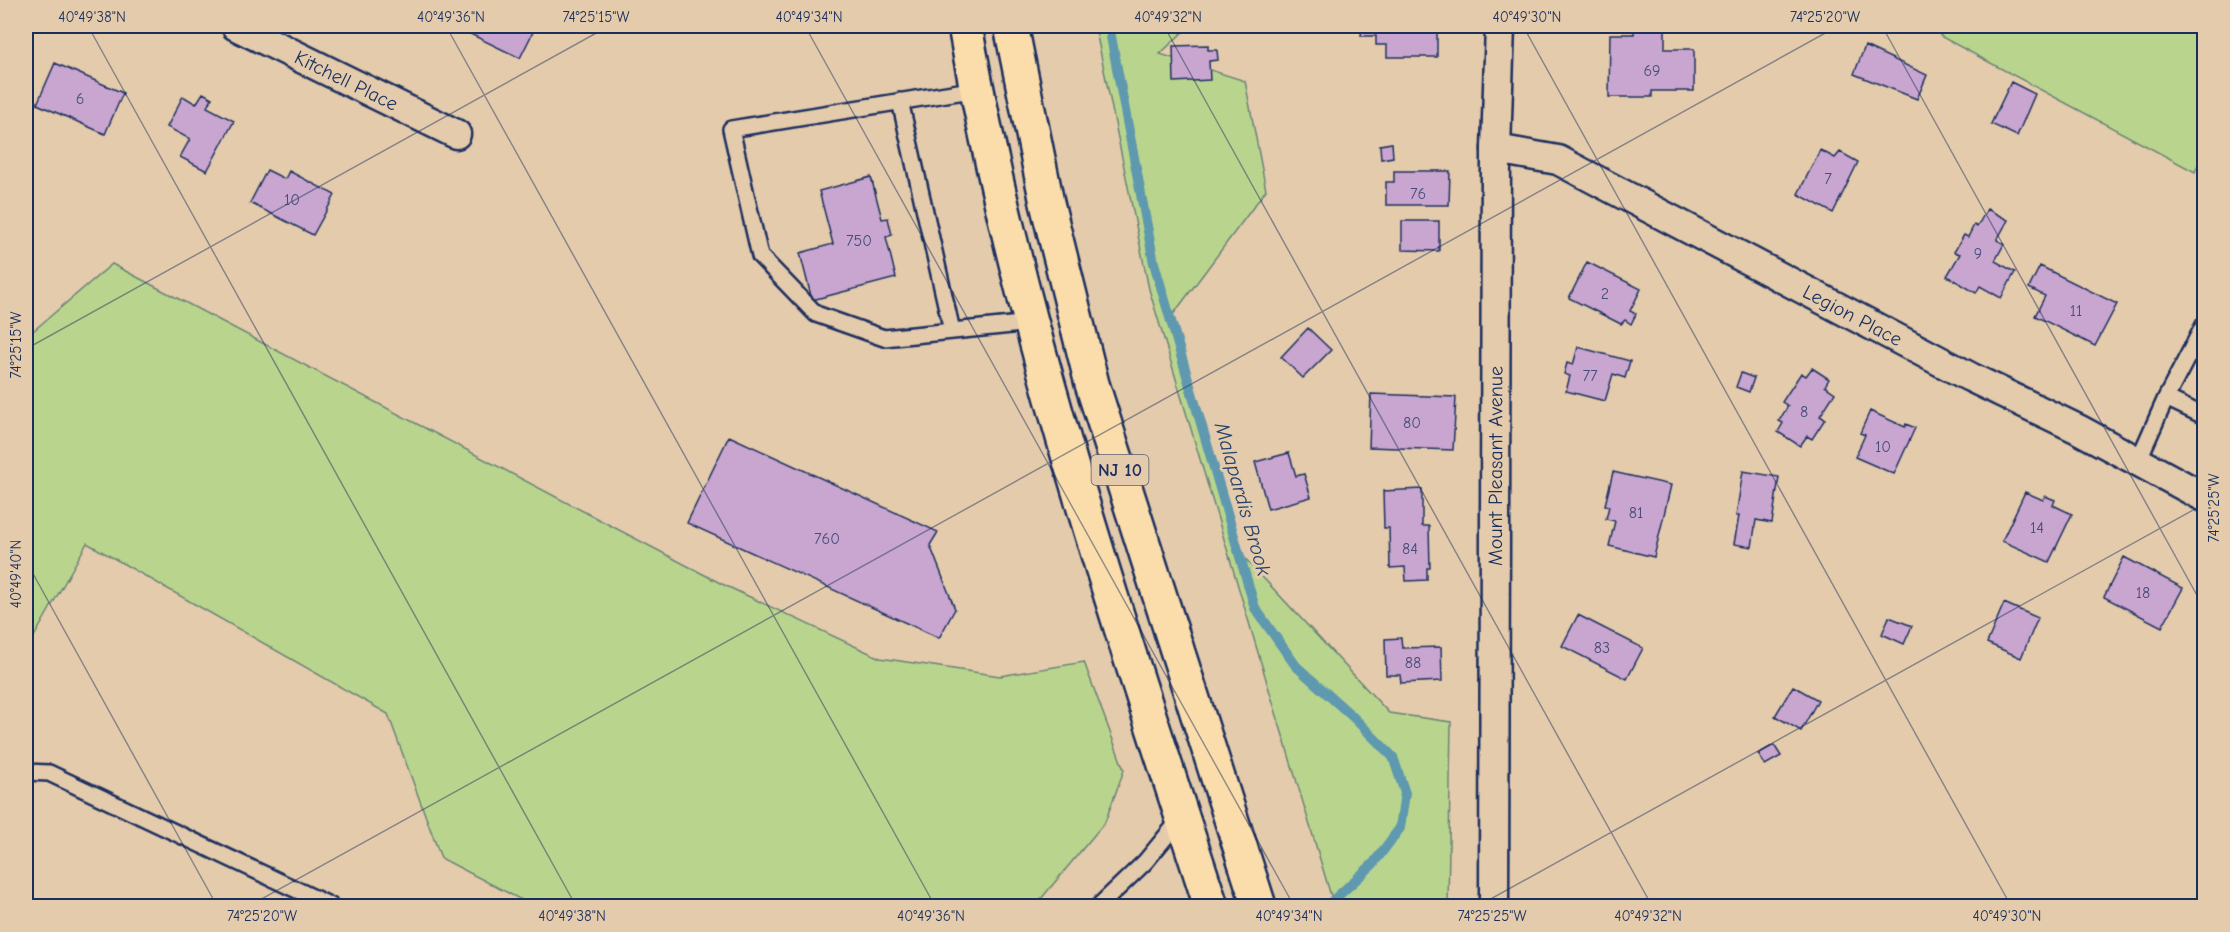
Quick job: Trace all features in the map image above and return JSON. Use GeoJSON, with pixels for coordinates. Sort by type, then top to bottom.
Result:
{"type":"FeatureCollection","features":[{"type":"Feature","properties":{"kind":"main road","name":"NJ 10"},"geometry":{"type":"LineString","coordinates":[[964,26],[996,178],[1031,323],[1080,499],[1211,906]]}},
{"type":"Feature","properties":{"kind":"main road","name":"NJ 10"},"geometry":{"type":"LineString","coordinates":[[1011,26],[1047,203],[1092,384],[1259,906]]}},
{"type":"Feature","properties":{"kind":"street","name":"Kitchell Place"},"geometry":{"type":"LineString","coordinates":[[236,26],[456,134]]}},
{"type":"Feature","properties":{"kind":"street","name":"Mount Pleasant Avenue"},"geometry":{"type":"LineString","coordinates":[[1494,906],[1496,149],[1500,26]]}},
{"type":"Feature","properties":{"kind":"street","name":"Legion Place"},"geometry":{"type":"LineString","coordinates":[[1496,149],[1558,160],[1970,377],[2078,429],[2205,497]]}},
{"type":"Feature","properties":{"kind":"lane"},"geometry":{"type":"LineString","coordinates":[[977,89],[731,129],[760,256],[816,314],[884,338],[1031,323]]}},
{"type":"Feature","properties":{"kind":"lane"},"geometry":{"type":"LineString","coordinates":[[900,101],[952,331]]}},
{"type":"Feature","properties":{"kind":"lane"},"geometry":{"type":"LineString","coordinates":[[2138,461],[2166,398],[2205,325]]}},
{"type":"Feature","properties":{"kind":"lane"},"geometry":{"type":"LineString","coordinates":[[2166,398],[2205,416]]}},
{"type":"Feature","properties":{"kind":"lane"},"geometry":{"type":"LineString","coordinates":[[26,772],[49,773],[331,906]]}},
{"type":"Feature","properties":{"kind":"lane"},"geometry":{"type":"LineString","coordinates":[[1099,906],[1145,862],[1182,817]]}},
{"type":"Feature","properties":{"kind":"green space"},"geometry":{"type":"Polygon","coordinates":[[[1095,26],[1189,26],[1160,54],[1245,81],[1266,190],[1169,320],[1241,554],[1389,713],[1451,722],[1448,906],[1334,906],[1149,289],[1095,26]]]}},
{"type":"Feature","properties":{"kind":"green space"},"geometry":{"type":"Polygon","coordinates":[[[1945,26],[2204,26],[2204,150],[2195,172],[1940,36],[1945,26]]]}},
{"type":"Feature","properties":{"kind":"green space"},"geometry":{"type":"Polygon","coordinates":[[[112,264],[722,584],[880,658],[1000,676],[1084,662],[1124,770],[1105,822],[1035,906],[533,906],[441,858],[388,714],[87,543],[26,651],[26,337],[112,264]]]}},
{"type":"Feature","properties":{"kind":"building"},"geometry":{"type":"Polygon","coordinates":[[[462,26],[536,26],[520,58],[460,29],[462,26]]]}},
{"type":"Feature","properties":{"kind":"building"},"geometry":{"type":"Polygon","coordinates":[[[1362,26],[1437,26],[1437,57],[1387,57],[1387,45],[1376,45],[1376,36],[1361,36],[1362,26]]]}},
{"type":"Feature","properties":{"kind":"building"},"geometry":{"type":"Polygon","coordinates":[[[1647,26],[1665,26],[1665,49],[1694,49],[1694,91],[1652,91],[1652,97],[1609,97],[1610,34],[1634,34],[1634,28],[1647,28],[1647,26]]]}},
{"type":"Feature","properties":{"kind":"building"},"geometry":{"type":"Polygon","coordinates":[[[1208,45],[1208,50],[1217,50],[1218,60],[1209,61],[1210,80],[1174,82],[1173,46],[1208,45]]]}},
{"type":"Feature","properties":{"kind":"building"},"geometry":{"type":"Polygon","coordinates":[[[1865,46],[1927,75],[1917,99],[1854,74],[1865,46]]]}},
{"type":"Feature","properties":{"kind":"building"},"geometry":{"type":"Polygon","coordinates":[[[55,63],[123,93],[105,134],[37,104],[55,63]]]}},
{"type":"Feature","properties":{"kind":"building"},"geometry":{"type":"Polygon","coordinates":[[[2011,82],[2035,94],[2017,136],[1991,124],[2011,82]]]}},
{"type":"Feature","properties":{"kind":"building"},"geometry":{"type":"Polygon","coordinates":[[[203,93],[212,98],[207,107],[234,121],[207,171],[180,157],[190,139],[167,127],[183,96],[196,104],[203,93]]]}},
{"type":"Feature","properties":{"kind":"building"},"geometry":{"type":"Polygon","coordinates":[[[1392,143],[1393,157],[1381,159],[1380,145],[1392,143]]]}},
{"type":"Feature","properties":{"kind":"building"},"geometry":{"type":"Polygon","coordinates":[[[1820,150],[1835,158],[1840,152],[1858,162],[1833,213],[1798,194],[1820,150]]]}},
{"type":"Feature","properties":{"kind":"building"},"geometry":{"type":"Polygon","coordinates":[[[267,170],[285,179],[289,171],[335,195],[313,235],[250,203],[267,170]]]}},
{"type":"Feature","properties":{"kind":"building"},"geometry":{"type":"Polygon","coordinates":[[[1394,171],[1450,171],[1449,205],[1386,205],[1386,182],[1394,182],[1394,171]]]}},
{"type":"Feature","properties":{"kind":"building"},"geometry":{"type":"Polygon","coordinates":[[[871,177],[882,219],[888,218],[892,235],[886,237],[896,278],[812,300],[800,253],[833,244],[819,191],[871,177]]]}},
{"type":"Feature","properties":{"kind":"building"},"geometry":{"type":"Polygon","coordinates":[[[1987,209],[2008,220],[1997,240],[2004,244],[1995,261],[2015,272],[2001,298],[1980,286],[1976,293],[1947,276],[1960,254],[1954,252],[1964,235],[1968,237],[1974,225],[1977,227],[1987,209]]]}},
{"type":"Feature","properties":{"kind":"building"},"geometry":{"type":"Polygon","coordinates":[[[1402,221],[1439,221],[1439,251],[1402,250],[1402,221]]]}},
{"type":"Feature","properties":{"kind":"building"},"geometry":{"type":"Polygon","coordinates":[[[1587,262],[1641,289],[1630,311],[1636,314],[1631,324],[1625,320],[1621,324],[1569,298],[1587,262]]]}},
{"type":"Feature","properties":{"kind":"building"},"geometry":{"type":"Polygon","coordinates":[[[2040,266],[2117,304],[2095,346],[2035,316],[2045,296],[2029,288],[2040,266]]]}},
{"type":"Feature","properties":{"kind":"building"},"geometry":{"type":"Polygon","coordinates":[[[1308,328],[1331,350],[1303,378],[1281,357],[1308,328]]]}},
{"type":"Feature","properties":{"kind":"building"},"geometry":{"type":"Polygon","coordinates":[[[1578,347],[1630,361],[1625,378],[1613,374],[1605,401],[1566,391],[1570,376],[1564,374],[1567,363],[1573,365],[1578,347]]]}},
{"type":"Feature","properties":{"kind":"building"},"geometry":{"type":"Polygon","coordinates":[[[1812,368],[1829,379],[1825,386],[1835,393],[1820,416],[1825,419],[1812,439],[1807,436],[1800,446],[1778,432],[1783,423],[1779,421],[1788,406],[1782,402],[1801,373],[1806,376],[1812,368]]]}},
{"type":"Feature","properties":{"kind":"building"},"geometry":{"type":"Polygon","coordinates":[[[1741,373],[1754,378],[1749,392],[1736,387],[1741,373]]]}},
{"type":"Feature","properties":{"kind":"building"},"geometry":{"type":"Polygon","coordinates":[[[1371,394],[1456,397],[1453,450],[1369,447],[1371,394]]]}},
{"type":"Feature","properties":{"kind":"building"},"geometry":{"type":"Polygon","coordinates":[[[1870,411],[1905,427],[1906,424],[1915,428],[1894,474],[1855,457],[1865,435],[1860,433],[1870,411]]]}},
{"type":"Feature","properties":{"kind":"building"},"geometry":{"type":"Polygon","coordinates":[[[729,436],[938,532],[930,545],[955,609],[939,638],[687,523],[729,436]]]}},
{"type":"Feature","properties":{"kind":"building"},"geometry":{"type":"Polygon","coordinates":[[[1289,453],[1296,476],[1304,474],[1311,497],[1268,509],[1255,462],[1289,453]]]}},
{"type":"Feature","properties":{"kind":"building"},"geometry":{"type":"Polygon","coordinates":[[[1743,471],[1779,477],[1772,523],[1756,520],[1752,547],[1734,544],[1743,471]]]}},
{"type":"Feature","properties":{"kind":"building"},"geometry":{"type":"Polygon","coordinates":[[[1613,472],[1671,485],[1654,557],[1609,546],[1615,521],[1606,519],[1609,506],[1605,505],[1613,472]]]}},
{"type":"Feature","properties":{"kind":"building"},"geometry":{"type":"Polygon","coordinates":[[[1422,489],[1422,526],[1429,526],[1430,568],[1427,568],[1427,580],[1406,581],[1405,567],[1390,568],[1389,528],[1384,528],[1383,491],[1422,489]]]}},
{"type":"Feature","properties":{"kind":"building"},"geometry":{"type":"Polygon","coordinates":[[[2025,492],[2043,500],[2045,496],[2055,500],[2053,505],[2072,514],[2049,562],[2002,541],[2025,492]]]}},
{"type":"Feature","properties":{"kind":"building"},"geometry":{"type":"Polygon","coordinates":[[[2124,557],[2183,588],[2162,627],[2104,597],[2124,557]]]}},
{"type":"Feature","properties":{"kind":"building"},"geometry":{"type":"Polygon","coordinates":[[[2004,603],[2038,618],[2021,658],[1987,643],[2004,603]]]}},
{"type":"Feature","properties":{"kind":"building"},"geometry":{"type":"Polygon","coordinates":[[[1578,615],[1643,648],[1627,679],[1562,646],[1578,615]]]}},
{"type":"Feature","properties":{"kind":"building"},"geometry":{"type":"Polygon","coordinates":[[[1889,617],[1912,626],[1904,644],[1882,634],[1889,617]]]}},
{"type":"Feature","properties":{"kind":"building"},"geometry":{"type":"Polygon","coordinates":[[[1401,638],[1402,648],[1441,647],[1442,681],[1401,683],[1400,675],[1386,675],[1385,639],[1401,638]]]}},
{"type":"Feature","properties":{"kind":"building"},"geometry":{"type":"Polygon","coordinates":[[[1793,686],[1818,700],[1801,731],[1775,716],[1793,686]]]}},
{"type":"Feature","properties":{"kind":"building"},"geometry":{"type":"Polygon","coordinates":[[[1774,745],[1781,756],[1765,765],[1758,754],[1774,745]]]}},
{"type":"Feature","properties":{"kind":"waterway","name":"Malapardis Brook"},"geometry":{"type":"LineString","coordinates":[[1109,26],[1154,263],[1255,608],[1296,666],[1353,717],[1393,757],[1405,793],[1400,828],[1373,864],[1327,906]]}}]}
